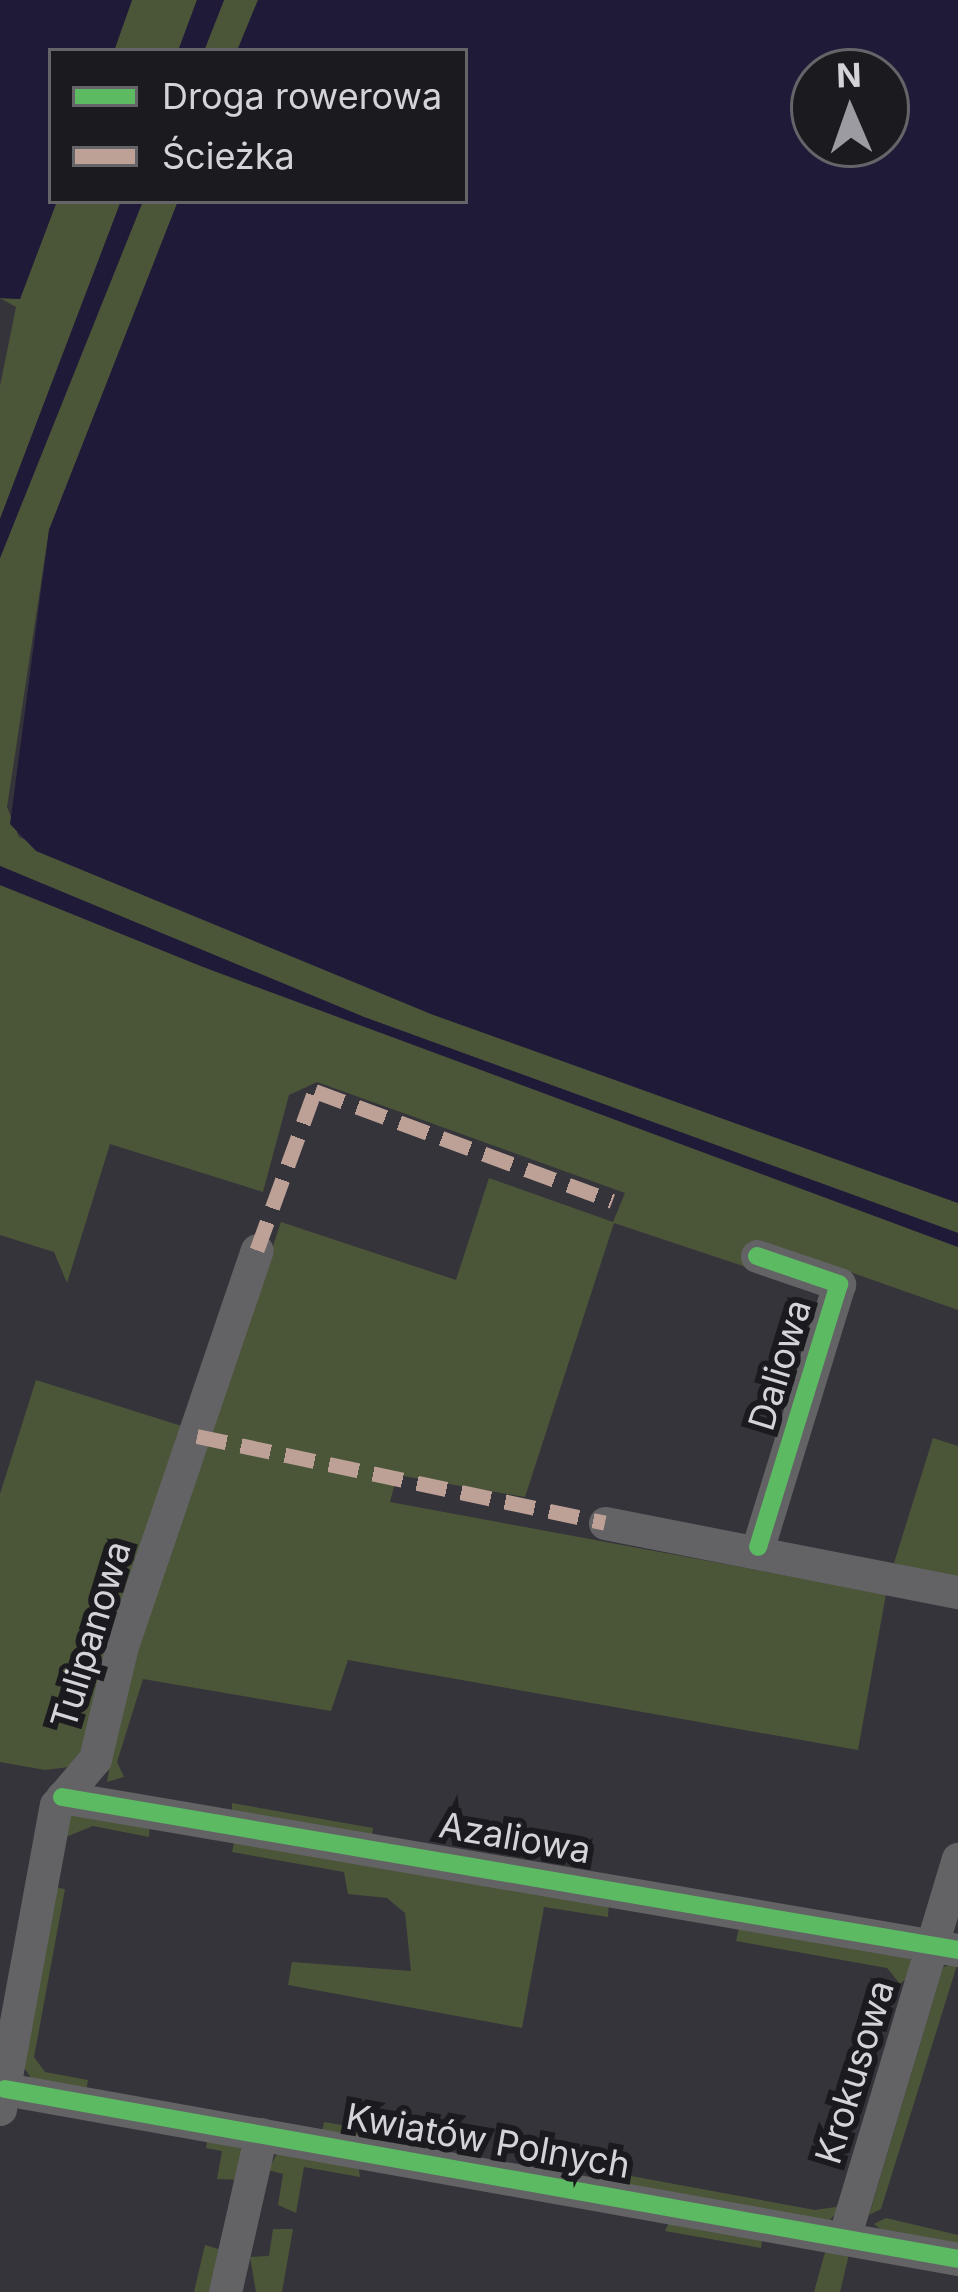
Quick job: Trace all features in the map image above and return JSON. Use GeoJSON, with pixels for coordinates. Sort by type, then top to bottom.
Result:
{"type":"FeatureCollection","features":[{"type":"Feature","properties":{"kind":"street","name":"Tulipanowa"},"geometry":{"type":"LineString","coordinates":[[3,2100],[62,1797],[95,1759],[122,1646],[257,1250]]}},
{"type":"Feature","properties":{"kind":"street","name":"Daliowa"},"geometry":{"type":"LineString","coordinates":[[758,1256],[839,1284],[758,1547]]}},
{"type":"Feature","properties":{"kind":"street"},"geometry":{"type":"LineString","coordinates":[[605,1522],[758,1547],[958,1592]]}},
{"type":"Feature","properties":{"kind":"street","name":"Azaliowa"},"geometry":{"type":"LineString","coordinates":[[62,1797],[946,1947]]}},
{"type":"Feature","properties":{"kind":"street","name":"Krokusowa"},"geometry":{"type":"LineString","coordinates":[[844,2238],[946,1947],[958,1859]]}},
{"type":"Feature","properties":{"kind":"street","name":"Kwiatów Polnych"},"geometry":{"type":"LineString","coordinates":[[3,2100],[261,2134],[958,2258]]}},
{"type":"Feature","properties":{"kind":"street"},"geometry":{"type":"LineString","coordinates":[[237,2283],[261,2134]]}},
{"type":"Feature","properties":{"kind":"green space"},"geometry":{"type":"Polygon","coordinates":[[[132,0],[197,0],[179,48],[115,48],[132,0]]]}},
{"type":"Feature","properties":{"kind":"green space"},"geometry":{"type":"Polygon","coordinates":[[[224,0],[258,0],[238,48],[205,48],[224,0]]]}},
{"type":"Feature","properties":{"kind":"green space"},"geometry":{"type":"Polygon","coordinates":[[[56,204],[120,204],[0,519],[0,386],[16,307],[0,298],[20,299],[56,204]]]}},
{"type":"Feature","properties":{"kind":"green space"},"geometry":{"type":"Polygon","coordinates":[[[142,204],[177,204],[49,530],[7,807],[19,837],[431,1014],[958,1203],[958,1233],[364,1017],[0,866],[0,558],[142,204]]]}},
{"type":"Feature","properties":{"kind":"green space"},"geometry":{"type":"Polygon","coordinates":[[[0,885],[958,1247],[958,1310],[759,1240],[749,1268],[614,1223],[525,1497],[397,1475],[390,1502],[886,1594],[858,1750],[348,1660],[331,1711],[143,1679],[117,1762],[124,1777],[107,1782],[123,1690],[281,1222],[456,1280],[489,1178],[613,1222],[625,1193],[317,1082],[289,1095],[263,1192],[110,1144],[67,1283],[54,1252],[0,1235],[0,885]]]}},
{"type":"Feature","properties":{"kind":"green space"},"geometry":{"type":"Polygon","coordinates":[[[36,1380],[188,1428],[85,1765],[45,1770],[0,1762],[0,1494],[36,1380]]]}},
{"type":"Feature","properties":{"kind":"green space"},"geometry":{"type":"Polygon","coordinates":[[[933,1438],[958,1446],[958,1584],[894,1563],[933,1438]]]}},
{"type":"Feature","properties":{"kind":"green space"},"geometry":{"type":"Polygon","coordinates":[[[232,1803],[373,1828],[372,1835],[232,1810],[232,1803]]]}},
{"type":"Feature","properties":{"kind":"green space"},"geometry":{"type":"Polygon","coordinates":[[[71,1812],[150,1818],[149,1837],[93,1826],[61,1839],[71,1812]]]}},
{"type":"Feature","properties":{"kind":"green space"},"geometry":{"type":"Polygon","coordinates":[[[236,1834],[609,1900],[608,1917],[544,1907],[522,2028],[288,1985],[292,1962],[411,1971],[405,1913],[387,1898],[348,1894],[344,1872],[232,1852],[236,1834]]]}},
{"type":"Feature","properties":{"kind":"green space"},"geometry":{"type":"Polygon","coordinates":[[[52,1887],[65,1889],[34,2057],[45,2072],[88,2080],[86,2091],[34,2082],[23,2066],[52,1887]]]}},
{"type":"Feature","properties":{"kind":"green space"},"geometry":{"type":"Polygon","coordinates":[[[740,1923],[909,1956],[915,1972],[900,1984],[887,1968],[736,1941],[740,1923]]]}},
{"type":"Feature","properties":{"kind":"green space"},"geometry":{"type":"Polygon","coordinates":[[[958,1962],[881,2209],[869,2215],[943,1967],[958,1962]]]}},
{"type":"Feature","properties":{"kind":"green space"},"geometry":{"type":"Polygon","coordinates":[[[324,2122],[394,2134],[392,2146],[322,2133],[324,2122]]]}},
{"type":"Feature","properties":{"kind":"green space"},"geometry":{"type":"Polygon","coordinates":[[[208,2136],[242,2149],[241,2180],[217,2179],[222,2151],[206,2148],[208,2136]]]}},
{"type":"Feature","properties":{"kind":"green space"},"geometry":{"type":"Polygon","coordinates":[[[278,2152],[358,2162],[360,2177],[304,2167],[296,2213],[278,2205],[283,2174],[268,2170],[278,2152]]]}},
{"type":"Feature","properties":{"kind":"green space"},"geometry":{"type":"Polygon","coordinates":[[[631,2176],[815,2210],[842,2206],[829,2221],[629,2187],[631,2176]]]}},
{"type":"Feature","properties":{"kind":"green space"},"geometry":{"type":"Polygon","coordinates":[[[671,2218],[763,2234],[761,2248],[665,2231],[671,2218]]]}},
{"type":"Feature","properties":{"kind":"green space"},"geometry":{"type":"Polygon","coordinates":[[[886,2218],[958,2235],[958,2247],[884,2232],[874,2224],[886,2218]]]}},
{"type":"Feature","properties":{"kind":"green space"},"geometry":{"type":"Polygon","coordinates":[[[273,2229],[293,2229],[282,2292],[256,2292],[250,2257],[269,2256],[273,2229]]]}},
{"type":"Feature","properties":{"kind":"green space"},"geometry":{"type":"Polygon","coordinates":[[[205,2245],[228,2252],[215,2292],[194,2292],[205,2245]]]}},
{"type":"Feature","properties":{"kind":"green space"},"geometry":{"type":"Polygon","coordinates":[[[827,2245],[850,2250],[840,2292],[814,2292],[827,2245]]]}},
{"type":"Feature","properties":{"kind":"shaded area"},"geometry":{"type":"Polygon","coordinates":[[[0,0],[132,0],[115,48],[48,48],[48,204],[56,204],[20,299],[0,298],[0,0]]]}},
{"type":"Feature","properties":{"kind":"shaded area"},"geometry":{"type":"Polygon","coordinates":[[[197,0],[224,0],[205,48],[179,48],[197,0]]]}},
{"type":"Feature","properties":{"kind":"shaded area"},"geometry":{"type":"Polygon","coordinates":[[[258,0],[958,0],[958,1203],[431,1014],[36,851],[10,824],[49,530],[177,204],[468,204],[468,48],[238,48],[258,0]]]}},
{"type":"Feature","properties":{"kind":"shaded area"},"geometry":{"type":"Polygon","coordinates":[[[120,204],[142,204],[0,558],[0,519],[120,204]]]}},
{"type":"Feature","properties":{"kind":"shaded area"},"geometry":{"type":"Polygon","coordinates":[[[0,866],[364,1017],[958,1233],[958,1247],[203,967],[0,885],[0,866]]]}},
{"type":"Feature","properties":{"kind":"marked path"},"geometry":{"type":"LineString","coordinates":[[257,1250],[315,1091],[612,1201]]}},
{"type":"Feature","properties":{"kind":"marked path"},"geometry":{"type":"LineString","coordinates":[[197,1436],[605,1523]]}},
{"type":"Feature","properties":{"kind":"cycle path"},"geometry":{"type":"LineString","coordinates":[[757,1256],[839,1284],[758,1547]]}},
{"type":"Feature","properties":{"kind":"cycle path"},"geometry":{"type":"LineString","coordinates":[[62,1797],[958,1950]]}},
{"type":"Feature","properties":{"kind":"cycle path"},"geometry":{"type":"LineString","coordinates":[[5,2089],[958,2259]]}}]}
